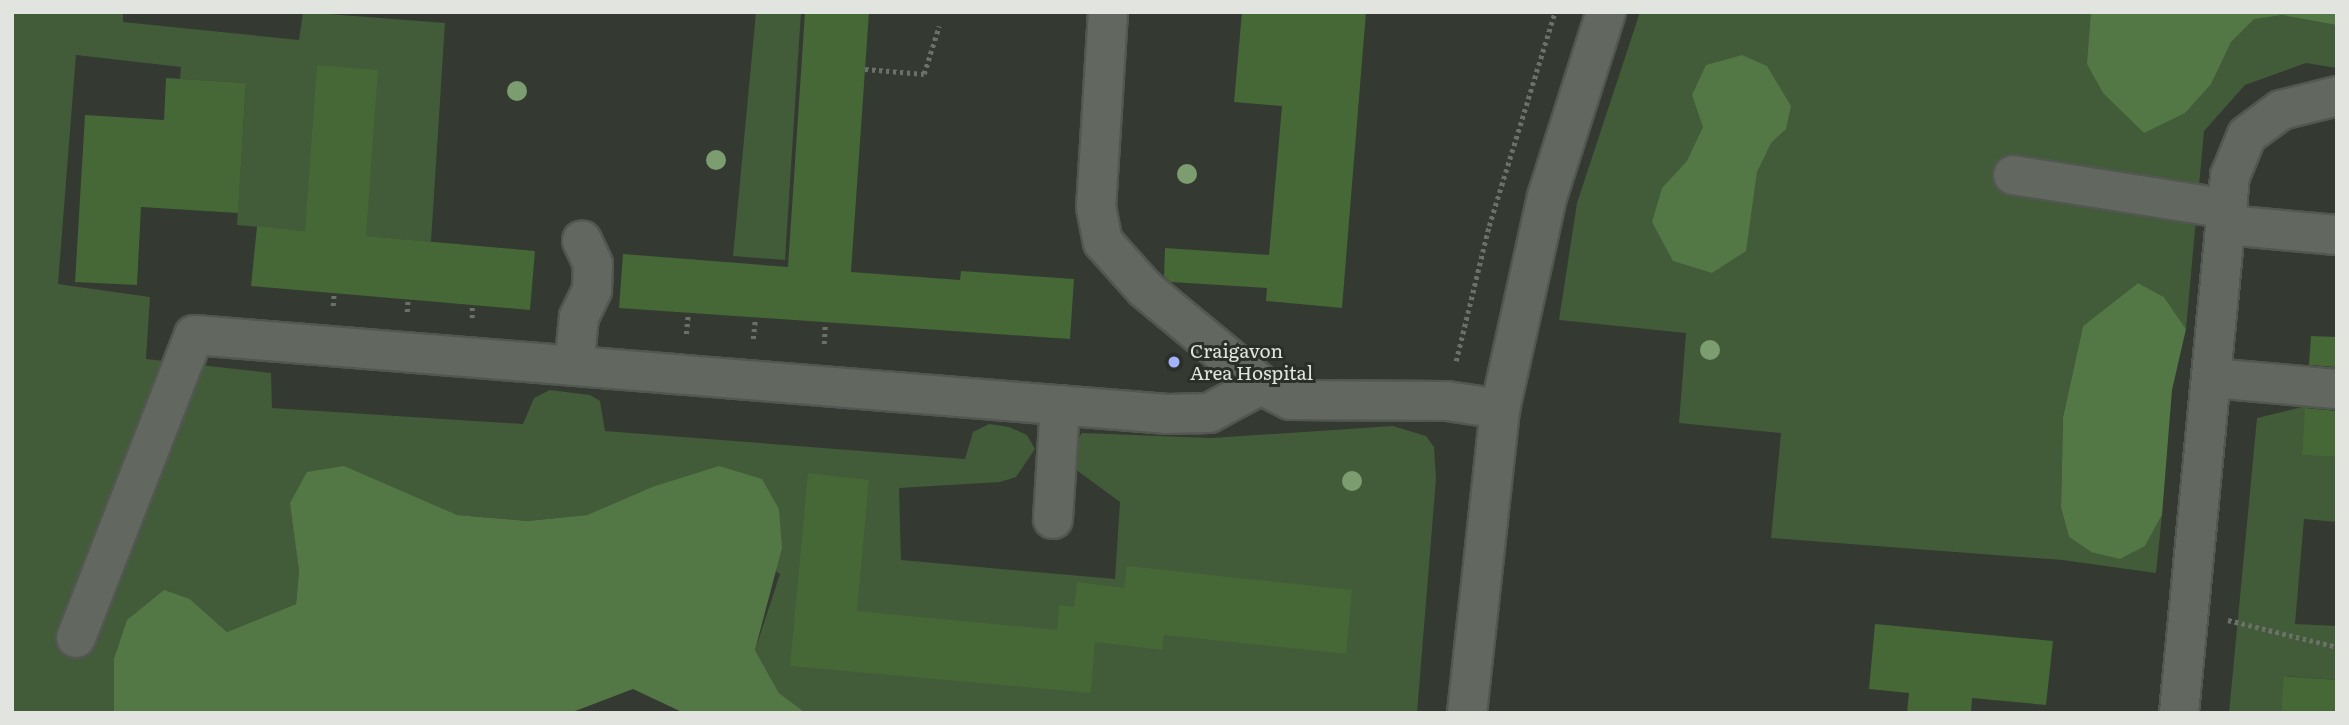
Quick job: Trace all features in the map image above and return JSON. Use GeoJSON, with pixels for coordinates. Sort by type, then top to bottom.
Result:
{"type":"FeatureCollection","features":[{"type":"Feature","properties":{"kind":"street"},"geometry":{"type":"LineString","coordinates":[[1108,12],[1096,207],[1103,242],[1145,289],[1261,385],[1290,401],[1447,401],[1500,409]]}},
{"type":"Feature","properties":{"kind":"street"},"geometry":{"type":"LineString","coordinates":[[1467,713],[1500,409],[1547,197],[1606,12]]}},
{"type":"Feature","properties":{"kind":"street"},"geometry":{"type":"LineString","coordinates":[[2179,713],[2213,378],[2230,176],[2247,135],[2281,110],[2337,96]]}},
{"type":"Feature","properties":{"kind":"street"},"geometry":{"type":"LineString","coordinates":[[2013,175],[2227,217],[2337,235]]}},
{"type":"Feature","properties":{"kind":"street"},"geometry":{"type":"LineString","coordinates":[[574,366],[579,317],[566,290],[567,264],[582,225]]}},
{"type":"Feature","properties":{"kind":"street"},"geometry":{"type":"LineString","coordinates":[[76,638],[194,335],[1060,405],[1209,413],[1261,385]]}},
{"type":"Feature","properties":{"kind":"street"},"geometry":{"type":"LineString","coordinates":[[2213,378],[2337,389]]}},
{"type":"Feature","properties":{"kind":"street"},"geometry":{"type":"LineString","coordinates":[[1053,519],[1060,405]]}},
{"type":"Feature","properties":{"kind":"path"},"geometry":{"type":"LineString","coordinates":[[1447,401],[1489,226],[1555,12]]}},
{"type":"Feature","properties":{"kind":"path"},"geometry":{"type":"LineString","coordinates":[[865,69],[924,75],[939,26]]}},
{"type":"Feature","properties":{"kind":"path"},"geometry":{"type":"LineString","coordinates":[[2189,612],[2300,634],[2337,647]]}},
{"type":"Feature","properties":{"kind":"green space"},"geometry":{"type":"Polygon","coordinates":[[[12,12],[123,12],[123,22],[299,40],[303,12],[445,23],[431,242],[237,225],[246,83],[180,79],[181,67],[76,55],[58,284],[150,297],[146,359],[271,373],[272,408],[523,424],[534,398],[550,390],[590,395],[600,401],[605,431],[965,459],[973,432],[989,424],[1009,427],[1027,435],[1035,449],[1016,477],[1000,482],[899,488],[901,560],[1115,579],[1120,502],[1071,466],[1072,448],[1082,433],[1212,438],[1393,426],[1426,436],[1434,447],[1436,479],[1417,713],[806,713],[779,693],[755,650],[780,574],[652,487],[587,515],[527,521],[457,515],[401,496],[291,503],[299,571],[296,604],[227,632],[190,599],[115,700],[114,713],[12,713],[12,12]]]}},
{"type":"Feature","properties":{"kind":"green space"},"geometry":{"type":"Polygon","coordinates":[[[756,12],[801,12],[785,260],[733,256],[756,12]]]}},
{"type":"Feature","properties":{"kind":"green space"},"geometry":{"type":"Polygon","coordinates":[[[1640,12],[2337,12],[2337,68],[2306,63],[2245,85],[2204,131],[2186,329],[2164,297],[2138,283],[2083,326],[2063,417],[2061,508],[2069,537],[2091,552],[2145,546],[2162,515],[2156,573],[2062,560],[1771,538],[1781,433],[1679,423],[1686,333],[1559,320],[1577,203],[1640,12]]]}},
{"type":"Feature","properties":{"kind":"green space"},"geometry":{"type":"Polygon","coordinates":[[[2091,12],[2337,12],[2337,25],[2282,15],[2254,19],[2231,42],[2211,84],[2185,113],[2144,133],[2103,93],[2087,64],[2091,12]]]}},
{"type":"Feature","properties":{"kind":"green space"},"geometry":{"type":"Polygon","coordinates":[[[1742,55],[1767,66],[1791,106],[1786,129],[1771,143],[1757,172],[1746,251],[1712,273],[1673,261],[1652,222],[1662,188],[1687,161],[1703,127],[1692,95],[1706,65],[1742,55]]]}},
{"type":"Feature","properties":{"kind":"green space"},"geometry":{"type":"Polygon","coordinates":[[[2138,283],[2164,297],[2186,329],[2172,390],[2162,515],[2145,546],[2120,559],[2091,552],[2069,537],[2061,508],[2063,417],[2083,326],[2138,283]]]}},
{"type":"Feature","properties":{"kind":"green space"},"geometry":{"type":"Polygon","coordinates":[[[2306,406],[2302,454],[2337,457],[2337,522],[2304,519],[2295,624],[2337,626],[2337,680],[2285,676],[2281,713],[2229,713],[2257,418],[2306,406]]]}},
{"type":"Feature","properties":{"kind":"green space"},"geometry":{"type":"Polygon","coordinates":[[[344,466],[457,515],[527,521],[587,515],[652,487],[719,466],[762,479],[779,509],[782,548],[755,650],[779,693],[806,713],[684,713],[633,689],[570,713],[114,713],[114,659],[127,620],[164,590],[190,599],[227,632],[296,604],[299,571],[290,503],[307,472],[344,466]]]}},
{"type":"Feature","properties":{"kind":"building"},"geometry":{"type":"Polygon","coordinates":[[[805,12],[869,12],[851,272],[960,280],[961,271],[1074,279],[1070,339],[619,308],[623,254],[788,267],[805,12]]]}},
{"type":"Feature","properties":{"kind":"building"},"geometry":{"type":"Polygon","coordinates":[[[1242,12],[1366,12],[1342,308],[1266,301],[1267,288],[1171,282],[1164,276],[1165,248],[1269,255],[1282,106],[1234,102],[1242,12]]]}},
{"type":"Feature","properties":{"kind":"building"},"geometry":{"type":"Polygon","coordinates":[[[317,65],[378,70],[366,236],[535,251],[530,310],[251,286],[257,226],[305,231],[317,65]]]}},
{"type":"Feature","properties":{"kind":"building"},"geometry":{"type":"Polygon","coordinates":[[[166,78],[246,83],[238,213],[141,207],[137,285],[75,282],[85,115],[164,120],[166,78]]]}},
{"type":"Feature","properties":{"kind":"building"},"geometry":{"type":"Polygon","coordinates":[[[2311,336],[2337,337],[2337,367],[2309,365],[2311,336]]]}},
{"type":"Feature","properties":{"kind":"building"},"geometry":{"type":"Polygon","coordinates":[[[2305,408],[2337,411],[2337,457],[2302,455],[2305,408]]]}},
{"type":"Feature","properties":{"kind":"building"},"geometry":{"type":"Polygon","coordinates":[[[808,473],[869,480],[857,611],[1057,630],[1059,605],[1074,607],[1077,582],[1124,588],[1127,566],[1352,590],[1346,654],[1164,635],[1162,650],[1095,642],[1091,693],[790,666],[808,473]]]}},
{"type":"Feature","properties":{"kind":"building"},"geometry":{"type":"Polygon","coordinates":[[[1875,624],[2053,641],[2046,705],[1972,698],[1971,713],[1907,713],[1909,693],[1869,689],[1875,624]]]}},
{"type":"Feature","properties":{"kind":"building"},"geometry":{"type":"Polygon","coordinates":[[[2284,676],[2337,680],[2337,713],[2281,713],[2284,676]]]}},
{"type":"Feature","properties":{"kind":"place","name":"Craigavon Area Hospital"},"geometry":{"type":"Point","coordinates":[1174,362]}}]}
